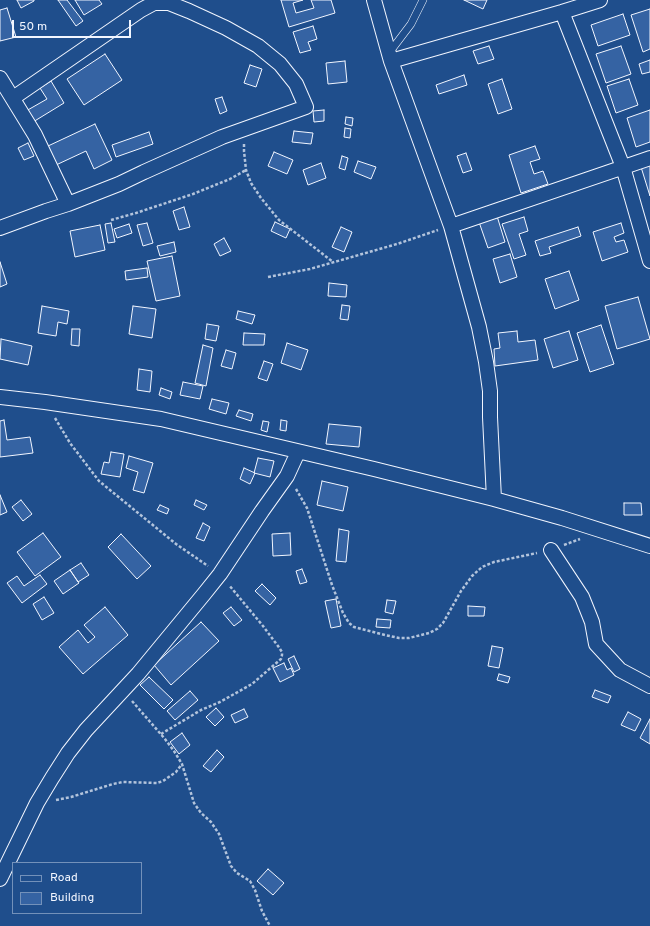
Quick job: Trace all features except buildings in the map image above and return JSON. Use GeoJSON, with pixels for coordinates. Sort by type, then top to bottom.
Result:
{"type":"FeatureCollection","features":[{"type":"Feature","properties":{"kind":"street"},"geometry":{"type":"LineString","coordinates":[[374,0],[390,57],[452,226],[479,327],[490,391],[494,499]]}},
{"type":"Feature","properties":{"kind":"street"},"geometry":{"type":"LineString","coordinates":[[390,57],[562,12],[600,0]]}},
{"type":"Feature","properties":{"kind":"street"},"geometry":{"type":"LineString","coordinates":[[0,228],[119,184],[222,137],[306,107],[296,84],[280,64],[258,46],[226,28],[169,3],[154,3],[141,10],[13,98]]}},
{"type":"Feature","properties":{"kind":"street"},"geometry":{"type":"LineString","coordinates":[[562,12],[623,167],[650,261]]}},
{"type":"Feature","properties":{"kind":"street"},"geometry":{"type":"LineString","coordinates":[[0,78],[35,135],[68,204]]}},
{"type":"Feature","properties":{"kind":"street"},"geometry":{"type":"LineString","coordinates":[[452,226],[650,158]]}},
{"type":"Feature","properties":{"kind":"street"},"geometry":{"type":"LineString","coordinates":[[0,397],[161,419],[494,499],[562,518],[650,546]]}},
{"type":"Feature","properties":{"kind":"street"},"geometry":{"type":"LineString","coordinates":[[0,879],[37,804],[68,753],[86,730],[138,674],[220,574],[287,476],[298,452]]}},
{"type":"Feature","properties":{"kind":"street"},"geometry":{"type":"LineString","coordinates":[[551,550],[582,597],[592,622],[596,644],[620,670],[650,686]]}},
{"type":"Feature","properties":{"kind":"lane"},"geometry":{"type":"LineString","coordinates":[[390,57],[411,24],[423,0]]}},
{"type":"Feature","properties":{"kind":"path"},"geometry":{"type":"LineString","coordinates":[[244,130],[246,170],[251,183],[279,220],[333,262]]}},
{"type":"Feature","properties":{"kind":"path"},"geometry":{"type":"LineString","coordinates":[[111,220],[193,194],[246,170]]}},
{"type":"Feature","properties":{"kind":"path"},"geometry":{"type":"LineString","coordinates":[[268,277],[310,269],[452,226]]}},
{"type":"Feature","properties":{"kind":"path"},"geometry":{"type":"LineString","coordinates":[[45,402],[70,443],[99,481],[176,544],[220,574],[264,626],[282,652],[281,659],[252,684],[220,702],[201,710],[161,734]]}},
{"type":"Feature","properties":{"kind":"path"},"geometry":{"type":"LineString","coordinates":[[287,476],[307,508],[332,585],[343,613],[349,623],[354,627],[399,638],[409,638],[437,630],[443,623],[461,591],[472,576],[482,568],[494,562],[551,550],[601,531]]}},
{"type":"Feature","properties":{"kind":"path"},"geometry":{"type":"LineString","coordinates":[[123,690],[174,751],[182,764],[194,803],[211,822],[219,834],[231,866],[237,873],[250,881],[255,890],[262,911],[270,926]]}},
{"type":"Feature","properties":{"kind":"path"},"geometry":{"type":"LineString","coordinates":[[37,804],[71,797],[123,782],[157,783],[163,781],[176,772],[182,764]]}}]}
